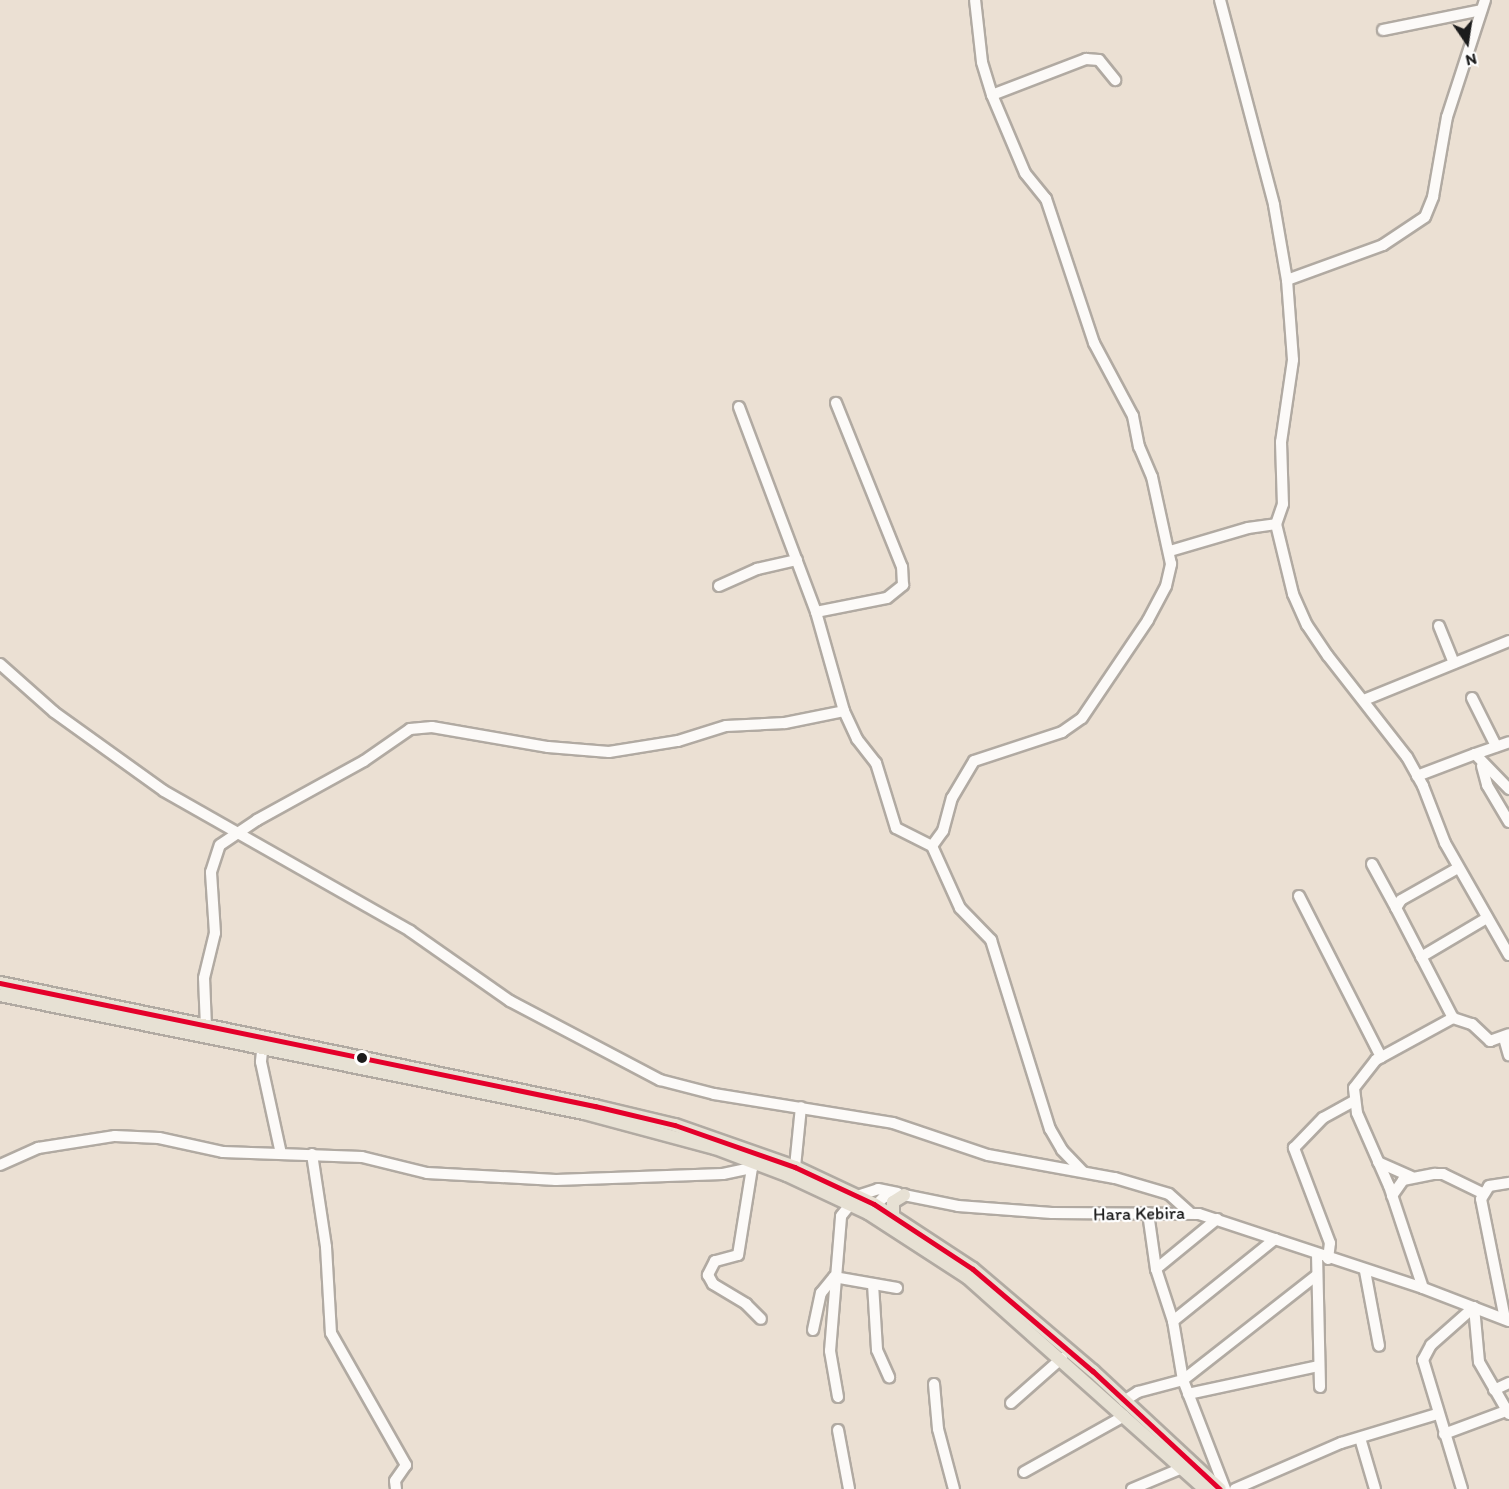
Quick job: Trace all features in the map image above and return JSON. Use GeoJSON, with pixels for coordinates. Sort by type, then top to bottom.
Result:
{"type":"FeatureCollection","features":[{"type":"Feature","properties":{"kind":"main road"},"geometry":{"type":"LineString","coordinates":[[0,983],[120,1014],[675,1125],[754,1161],[853,1199]]}},
{"type":"Feature","properties":{"kind":"main road"},"geometry":{"type":"LineString","coordinates":[[0,995],[206,1027],[263,1044]]}},
{"type":"Feature","properties":{"kind":"main road"},"geometry":{"type":"LineString","coordinates":[[754,1161],[795,1167],[871,1209],[970,1273],[1205,1489]]}},
{"type":"Feature","properties":{"kind":"main road"},"geometry":{"type":"LineString","coordinates":[[893,1217],[893,1202],[904,1195]]}},
{"type":"Feature","properties":{"kind":"main road"},"geometry":{"type":"LineString","coordinates":[[871,1209],[893,1217],[970,1273],[1124,1401],[1220,1489]]}},
{"type":"Feature","properties":{"kind":"street"},"geometry":{"type":"LineString","coordinates":[[932,846],[943,831],[952,798],[975,761],[1062,732],[1077,723],[1091,707],[1162,594],[1170,572],[1170,550],[1132,416],[1094,344],[1050,208],[1025,173],[992,95],[982,62],[975,0]]}},
{"type":"Feature","properties":{"kind":"street"},"geometry":{"type":"LineString","coordinates":[[1220,0],[1274,205],[1287,280],[1293,360],[1281,442],[1283,504],[1276,524],[1293,594],[1307,625],[1364,700],[1417,776],[1458,868],[1509,955]]}},
{"type":"Feature","properties":{"kind":"street"},"geometry":{"type":"LineString","coordinates":[[1287,280],[1383,245],[1425,217],[1434,197],[1447,117],[1483,5]]}},
{"type":"Feature","properties":{"kind":"street"},"geometry":{"type":"LineString","coordinates":[[1383,30],[1483,5]]}},
{"type":"Feature","properties":{"kind":"street"},"geometry":{"type":"LineString","coordinates":[[992,95],[1086,59],[1099,60],[1115,80]]}},
{"type":"Feature","properties":{"kind":"street"},"geometry":{"type":"LineString","coordinates":[[816,612],[887,598],[903,585],[902,567],[836,403]]}},
{"type":"Feature","properties":{"kind":"street"},"geometry":{"type":"LineString","coordinates":[[740,407],[816,612],[844,711],[863,747],[876,763],[896,828],[932,846],[960,908],[985,932],[996,951],[1050,1129],[1062,1150],[1083,1171]]}},
{"type":"Feature","properties":{"kind":"street"},"geometry":{"type":"LineString","coordinates":[[1170,550],[1248,528],[1276,524]]}},
{"type":"Feature","properties":{"kind":"street"},"geometry":{"type":"LineString","coordinates":[[719,586],[757,569],[797,560]]}},
{"type":"Feature","properties":{"kind":"street"},"geometry":{"type":"LineString","coordinates":[[1439,626],[1454,663]]}},
{"type":"Feature","properties":{"kind":"street"},"geometry":{"type":"LineString","coordinates":[[1364,700],[1509,640]]}},
{"type":"Feature","properties":{"kind":"street"},"geometry":{"type":"LineString","coordinates":[[0,664],[83,735],[222,825],[410,931],[491,991],[620,1061],[689,1089],[893,1123],[988,1155],[1083,1171],[1160,1190],[1177,1198],[1189,1212]]}},
{"type":"Feature","properties":{"kind":"street"},"geometry":{"type":"LineString","coordinates":[[1472,698],[1496,747]]}},
{"type":"Feature","properties":{"kind":"street"},"geometry":{"type":"LineString","coordinates":[[224,840],[364,761],[410,729],[432,727],[548,747],[609,752],[686,740],[726,726],[785,723],[844,711]]}},
{"type":"Feature","properties":{"kind":"street"},"geometry":{"type":"LineString","coordinates":[[1417,776],[1509,742]]}},
{"type":"Feature","properties":{"kind":"street"},"geometry":{"type":"LineString","coordinates":[[1475,754],[1482,766],[1487,785],[1509,822]]}},
{"type":"Feature","properties":{"kind":"street"},"geometry":{"type":"LineString","coordinates":[[1482,766],[1509,789]]}},
{"type":"Feature","properties":{"kind":"street"},"geometry":{"type":"LineString","coordinates":[[206,1027],[204,978],[215,933],[211,872],[224,840],[222,825]]}},
{"type":"Feature","properties":{"kind":"street"},"geometry":{"type":"LineString","coordinates":[[1372,864],[1453,1018],[1472,1024],[1490,1041],[1506,1036],[1509,1054]]}},
{"type":"Feature","properties":{"kind":"street"},"geometry":{"type":"LineString","coordinates":[[1396,908],[1401,900],[1458,868]]}},
{"type":"Feature","properties":{"kind":"street"},"geometry":{"type":"LineString","coordinates":[[1299,896],[1381,1057]]}},
{"type":"Feature","properties":{"kind":"street"},"geometry":{"type":"LineString","coordinates":[[1421,957],[1487,918]]}},
{"type":"Feature","properties":{"kind":"street"},"geometry":{"type":"LineString","coordinates":[[1423,1288],[1392,1196],[1354,1101],[1359,1077],[1381,1057],[1453,1018]]}},
{"type":"Feature","properties":{"kind":"street"},"geometry":{"type":"LineString","coordinates":[[263,1044],[281,1154]]}},
{"type":"Feature","properties":{"kind":"street"},"geometry":{"type":"LineString","coordinates":[[1328,1259],[1330,1243],[1294,1148],[1323,1118],[1354,1101]]}},
{"type":"Feature","properties":{"kind":"street"},"geometry":{"type":"LineString","coordinates":[[795,1167],[801,1107]]}},
{"type":"Feature","properties":{"kind":"street"},"geometry":{"type":"LineString","coordinates":[[0,1165],[38,1148],[115,1136],[159,1138],[223,1152],[362,1157],[427,1173],[556,1180],[711,1174],[754,1161],[738,1255],[715,1261],[708,1275],[713,1284],[746,1304],[761,1319]]}},
{"type":"Feature","properties":{"kind":"street"},"geometry":{"type":"LineString","coordinates":[[312,1154],[326,1247],[331,1333],[406,1465],[395,1480],[396,1489]]}},
{"type":"Feature","properties":{"kind":"street"},"geometry":{"type":"LineString","coordinates":[[1378,1162],[1411,1177]]}},
{"type":"Feature","properties":{"kind":"street"},"geometry":{"type":"LineString","coordinates":[[1392,1196],[1399,1184],[1411,1177],[1443,1174],[1482,1193]]}},
{"type":"Feature","properties":{"kind":"street"},"geometry":{"type":"LineString","coordinates":[[1482,1193],[1489,1186],[1509,1183]]}},
{"type":"Feature","properties":{"kind":"street"},"geometry":{"type":"LineString","coordinates":[[838,1397],[830,1351],[834,1277],[841,1216],[853,1199],[878,1189],[904,1195]]}},
{"type":"Feature","properties":{"kind":"street"},"geometry":{"type":"LineString","coordinates":[[1482,1193],[1507,1320]]}},
{"type":"Feature","properties":{"kind":"street","name":"Hara Kebira"},"geometry":{"type":"LineString","coordinates":[[871,1209],[891,1195],[904,1195],[972,1208],[1079,1214],[1189,1212],[1217,1219],[1328,1259],[1423,1288],[1507,1320]]}},
{"type":"Feature","properties":{"kind":"street"},"geometry":{"type":"LineString","coordinates":[[1148,1213],[1156,1269],[1173,1321],[1183,1380],[1225,1489]]}},
{"type":"Feature","properties":{"kind":"street"},"geometry":{"type":"LineString","coordinates":[[1156,1269],[1217,1219]]}},
{"type":"Feature","properties":{"kind":"street"},"geometry":{"type":"LineString","coordinates":[[1173,1321],[1275,1239]]}},
{"type":"Feature","properties":{"kind":"street"},"geometry":{"type":"LineString","coordinates":[[1317,1254],[1320,1387]]}},
{"type":"Feature","properties":{"kind":"street"},"geometry":{"type":"LineString","coordinates":[[1365,1271],[1379,1346]]}},
{"type":"Feature","properties":{"kind":"street"},"geometry":{"type":"LineString","coordinates":[[1124,1401],[1138,1392],[1183,1380],[1317,1275]]}},
{"type":"Feature","properties":{"kind":"street"},"geometry":{"type":"LineString","coordinates":[[834,1277],[897,1288]]}},
{"type":"Feature","properties":{"kind":"street"},"geometry":{"type":"LineString","coordinates":[[813,1330],[820,1293],[834,1277]]}},
{"type":"Feature","properties":{"kind":"street"},"geometry":{"type":"LineString","coordinates":[[873,1284],[878,1350],[889,1377]]}},
{"type":"Feature","properties":{"kind":"street"},"geometry":{"type":"LineString","coordinates":[[1444,1434],[1508,1413],[1479,1362],[1474,1307]]}},
{"type":"Feature","properties":{"kind":"street"},"geometry":{"type":"LineString","coordinates":[[1462,1489],[1437,1414],[1423,1360],[1431,1345],[1474,1307]]}},
{"type":"Feature","properties":{"kind":"street"},"geometry":{"type":"LineString","coordinates":[[1011,1403],[1062,1358]]}},
{"type":"Feature","properties":{"kind":"street"},"geometry":{"type":"LineString","coordinates":[[1188,1394],[1319,1366]]}},
{"type":"Feature","properties":{"kind":"street"},"geometry":{"type":"LineString","coordinates":[[1494,1390],[1509,1383]]}},
{"type":"Feature","properties":{"kind":"street"},"geometry":{"type":"LineString","coordinates":[[934,1384],[938,1429],[951,1489]]}},
{"type":"Feature","properties":{"kind":"street"},"geometry":{"type":"LineString","coordinates":[[1235,1489],[1360,1438],[1437,1414]]}},
{"type":"Feature","properties":{"kind":"street"},"geometry":{"type":"LineString","coordinates":[[1024,1472],[1124,1416]]}},
{"type":"Feature","properties":{"kind":"street"},"geometry":{"type":"LineString","coordinates":[[838,1430],[849,1489]]}},
{"type":"Feature","properties":{"kind":"street"},"geometry":{"type":"LineString","coordinates":[[1360,1438],[1375,1489]]}},
{"type":"Feature","properties":{"kind":"street"},"geometry":{"type":"LineString","coordinates":[[1132,1489],[1182,1468]]}},
{"type":"Feature","properties":{"kind":"transit line"},"geometry":{"type":"LineString","coordinates":[[0,983],[595,1106],[675,1125],[795,1167],[874,1204],[973,1269],[1093,1371],[1220,1489]]}}]}
